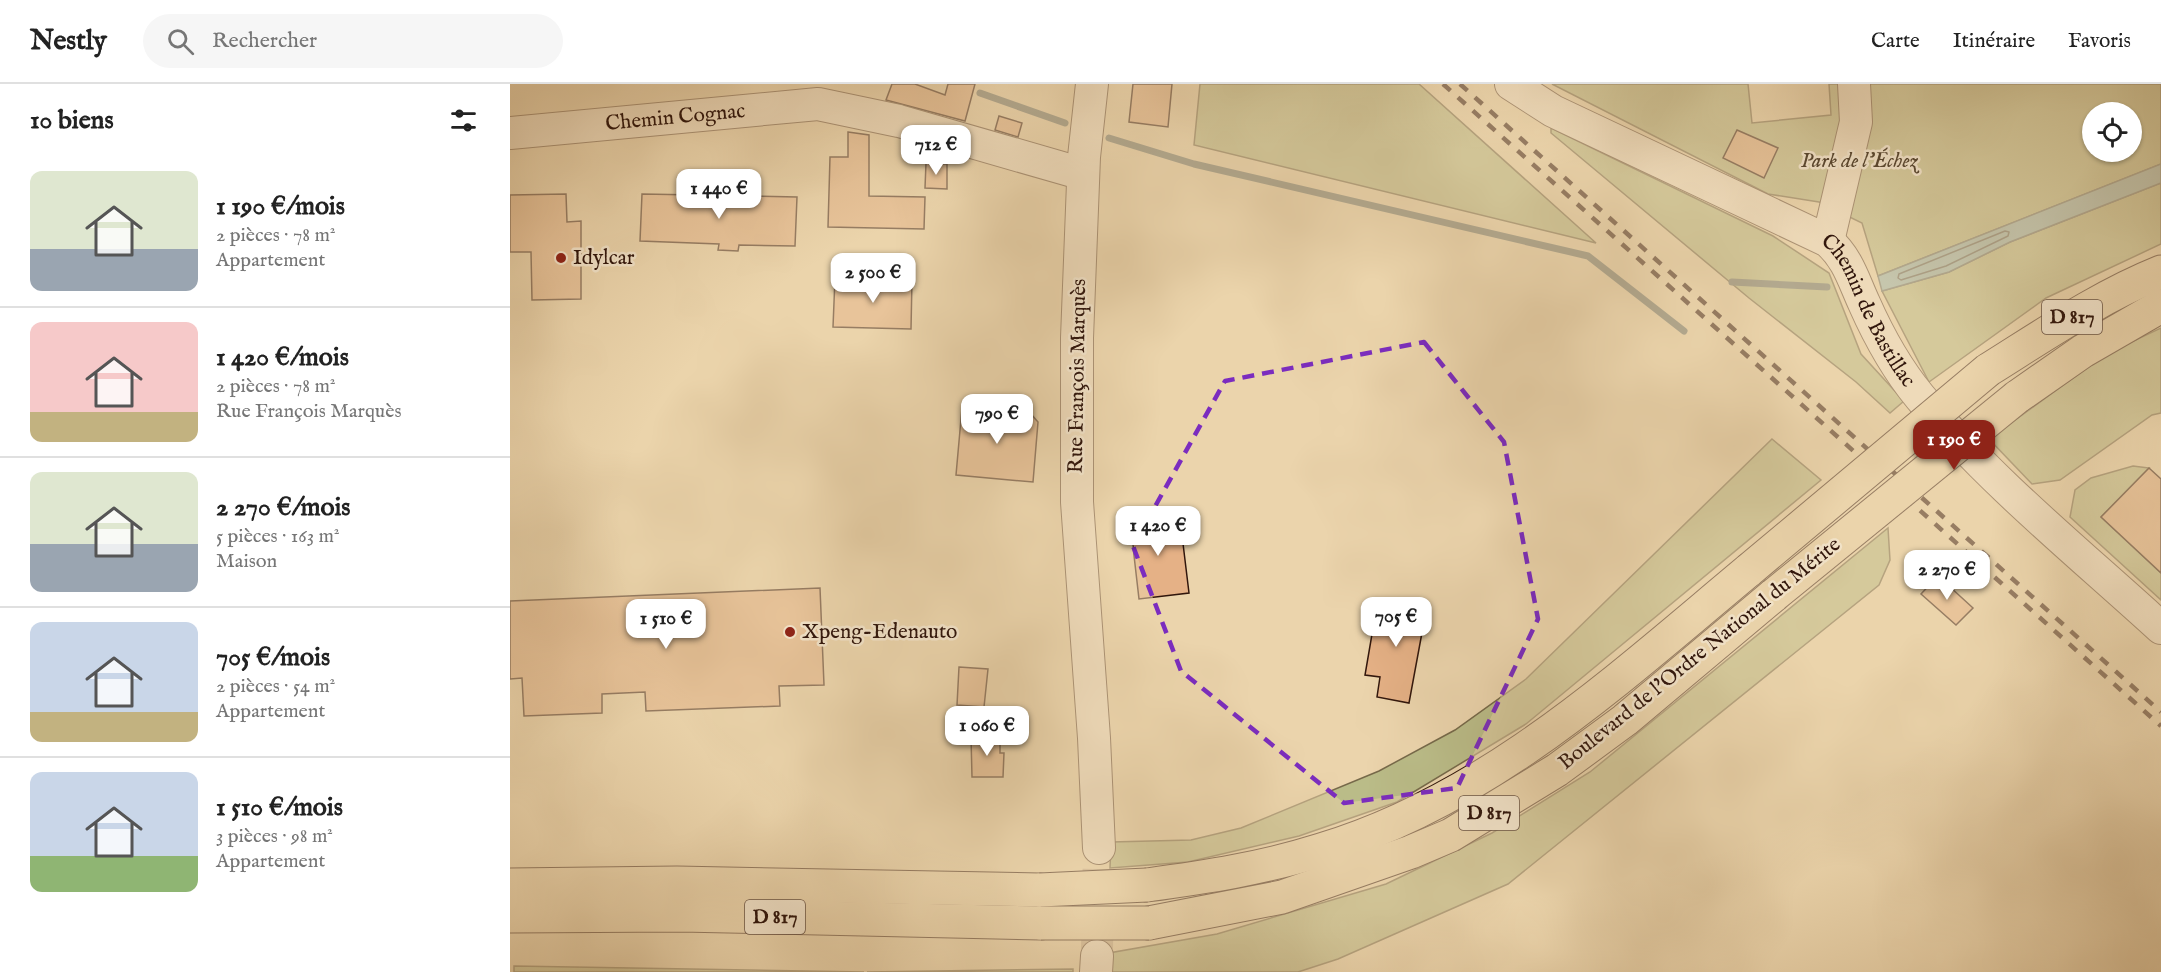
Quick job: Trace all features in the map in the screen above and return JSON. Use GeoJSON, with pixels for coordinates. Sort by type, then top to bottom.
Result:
{"type":"FeatureCollection","features":[{"type":"Feature","properties":{"kind":"main road","name":"Boulevard de l'Ordre National du Mérite"},"geometry":{"type":"LineString","coordinates":[[515,884],[677,883],[1041,890],[1147,885],[1231,874],[1322,850],[1386,826],[1456,793],[1519,754],[1608,688],[1988,370],[2131,284],[2161,272]]}},
{"type":"Feature","properties":{"kind":"main road","name":"Boulevard de l'Ordre National du Mérite"},"geometry":{"type":"LineString","coordinates":[[510,916],[681,915],[1041,923],[1149,923],[1282,897],[1411,852],[1451,835],[1557,770],[1617,726],[2017,397],[2083,351],[2161,306]]}},
{"type":"Feature","properties":{"kind":"street","name":"Rue François Marquès"},"geometry":{"type":"LineString","coordinates":[[1092,84],[1083,174],[1077,338],[1077,502],[1094,738],[1099,848]]}},
{"type":"Feature","properties":{"kind":"street","name":"Chemin de Bastillac"},"geometry":{"type":"LineString","coordinates":[[1511,84],[1553,111],[1828,241],[1841,252],[1850,267],[1887,352],[1919,396],[1973,454],[2161,628]]}},
{"type":"Feature","properties":{"kind":"street"},"geometry":{"type":"LineString","coordinates":[[1828,241],[1856,122],[1854,84]]}},
{"type":"Feature","properties":{"kind":"street","name":"Chemin Cognac"},"geometry":{"type":"LineString","coordinates":[[510,133],[818,104],[899,121],[1083,174]]}},
{"type":"Feature","properties":{"kind":"highlighted area"},"geometry":{"type":"Polygon","coordinates":[[[1424,342],[1504,442],[1538,619],[1457,788],[1344,803],[1181,671],[1133,546],[1225,381],[1424,342]]]}},
{"type":"Feature","properties":{"kind":"green space"},"geometry":{"type":"Polygon","coordinates":[[[1200,84],[1419,84],[1596,243],[1194,145],[1200,84]]]}},
{"type":"Feature","properties":{"kind":"green space","name":"Park de l'Échez"},"geometry":{"type":"Polygon","coordinates":[[[1552,84],[1748,84],[1752,123],[1831,115],[1829,84],[2161,84],[2161,164],[1878,276],[1862,223],[1819,202],[1768,194],[1552,84]]]}},
{"type":"Feature","properties":{"kind":"green space"},"geometry":{"type":"Polygon","coordinates":[[[1551,128],[1773,236],[1829,273],[1861,354],[1904,401],[1890,413],[1856,382],[1749,298],[1551,133],[1551,128]]]}},
{"type":"Feature","properties":{"kind":"green space"},"geometry":{"type":"Polygon","coordinates":[[[2161,183],[2161,244],[2046,298],[1929,382],[1882,291],[1949,272],[2010,242],[2161,183]]]}},
{"type":"Feature","properties":{"kind":"green space"},"geometry":{"type":"Polygon","coordinates":[[[2161,328],[2161,413],[2152,415],[2060,480],[2032,484],[1989,439],[2106,354],[2161,328]]]}},
{"type":"Feature","properties":{"kind":"green space"},"geometry":{"type":"Polygon","coordinates":[[[1772,439],[1821,480],[1526,724],[1397,802],[1299,836],[1188,862],[1110,868],[1111,842],[1191,840],[1241,828],[1379,771],[1455,730],[1526,679],[1772,439]]]}},
{"type":"Feature","properties":{"kind":"green space"},"geometry":{"type":"Polygon","coordinates":[[[2133,466],[2149,468],[2101,517],[2161,573],[2161,600],[2070,517],[2075,490],[2091,478],[2133,466]]]}},
{"type":"Feature","properties":{"kind":"green space"},"geometry":{"type":"Polygon","coordinates":[[[1888,528],[1890,560],[1879,585],[1508,884],[1338,959],[1298,972],[1108,972],[1109,953],[1217,934],[1386,884],[1492,833],[1590,772],[1888,528]]]}},
{"type":"Feature","properties":{"kind":"green space"},"geometry":{"type":"Polygon","coordinates":[[[514,966],[864,972],[514,972],[514,966]]]}},
{"type":"Feature","properties":{"kind":"green space"},"geometry":{"type":"Polygon","coordinates":[[[1073,969],[1073,972],[867,972],[1073,969]]]}},
{"type":"Feature","properties":{"kind":"water"},"geometry":{"type":"Polygon","coordinates":[[[2161,164],[2161,183],[2010,242],[1949,272],[1882,291],[1878,276],[2161,164]]]}},
{"type":"Feature","properties":{"kind":"building"},"geometry":{"type":"Polygon","coordinates":[[[892,84],[915,84],[945,95],[948,84],[975,84],[965,121],[886,100],[892,84]]]}},
{"type":"Feature","properties":{"kind":"building"},"geometry":{"type":"Polygon","coordinates":[[[1133,84],[1172,84],[1168,127],[1129,122],[1133,84]]]}},
{"type":"Feature","properties":{"kind":"building"},"geometry":{"type":"Polygon","coordinates":[[[999,116],[1022,123],[1018,137],[995,130],[999,116]]]}},
{"type":"Feature","properties":{"kind":"building"},"geometry":{"type":"Polygon","coordinates":[[[1737,130],[1778,148],[1764,178],[1723,158],[1737,130]]]}},
{"type":"Feature","properties":{"kind":"building"},"geometry":{"type":"Polygon","coordinates":[[[848,132],[869,135],[869,196],[925,197],[924,229],[828,227],[830,157],[848,157],[848,132]]]}},
{"type":"Feature","properties":{"kind":"building"},"geometry":{"type":"Polygon","coordinates":[[[926,163],[947,164],[947,189],[925,188],[926,163]]]}},
{"type":"Feature","properties":{"kind":"building"},"geometry":{"type":"Polygon","coordinates":[[[566,194],[567,222],[581,221],[581,299],[532,300],[531,252],[510,252],[510,195],[566,194]]]}},
{"type":"Feature","properties":{"kind":"building"},"geometry":{"type":"Polygon","coordinates":[[[642,194],[797,197],[795,246],[739,245],[738,251],[718,250],[719,244],[640,241],[642,194]]]}},
{"type":"Feature","properties":{"kind":"building"},"geometry":{"type":"Polygon","coordinates":[[[835,278],[912,280],[911,329],[833,327],[835,278]]]}},
{"type":"Feature","properties":{"kind":"building"},"geometry":{"type":"Polygon","coordinates":[[[962,408],[1031,414],[1038,422],[1033,482],[956,475],[962,408]]]}},
{"type":"Feature","properties":{"kind":"building"},"geometry":{"type":"Polygon","coordinates":[[[2149,468],[2161,479],[2161,573],[2101,517],[2149,468]]]}},
{"type":"Feature","properties":{"kind":"building"},"geometry":{"type":"Polygon","coordinates":[[[1148,509],[1149,517],[1161,515],[1163,530],[1181,527],[1189,593],[1139,599],[1129,512],[1148,509]]]}},
{"type":"Feature","properties":{"kind":"building"},"geometry":{"type":"Polygon","coordinates":[[[1938,576],[1973,608],[1956,625],[1921,594],[1938,576]]]}},
{"type":"Feature","properties":{"kind":"building"},"geometry":{"type":"Polygon","coordinates":[[[820,588],[824,685],[779,686],[780,706],[646,711],[645,692],[602,694],[602,713],[524,716],[522,678],[510,679],[510,601],[820,588]]]}},
{"type":"Feature","properties":{"kind":"building"},"geometry":{"type":"Polygon","coordinates":[[[1410,600],[1426,611],[1409,703],[1377,697],[1380,677],[1365,675],[1377,605],[1410,600]]]}},
{"type":"Feature","properties":{"kind":"building"},"geometry":{"type":"Polygon","coordinates":[[[959,667],[988,669],[984,707],[957,705],[959,667]]]}},
{"type":"Feature","properties":{"kind":"building"},"geometry":{"type":"Polygon","coordinates":[[[971,737],[1000,737],[1000,753],[1004,753],[1003,777],[972,777],[971,737]]]}},
{"type":"Feature","properties":{"kind":"waterway"},"geometry":{"type":"LineString","coordinates":[[980,93],[1065,123]]}},
{"type":"Feature","properties":{"kind":"waterway"},"geometry":{"type":"LineString","coordinates":[[1109,138],[1194,164],[1588,256],[1684,331]]}},
{"type":"Feature","properties":{"kind":"waterway"},"geometry":{"type":"LineString","coordinates":[[1732,282],[1827,287]]}},
{"type":"Feature","properties":{"kind":"tunnel"},"geometry":{"type":"LineString","coordinates":[[1097,949],[1099,848]]}},
{"type":"Feature","properties":{"kind":"railway"},"geometry":{"type":"LineString","coordinates":[[1443,84],[2161,726]]}},
{"type":"Feature","properties":{"kind":"railway"},"geometry":{"type":"LineString","coordinates":[[1460,84],[2161,712]]}},
{"type":"Feature","properties":{"kind":"place","name":"Idylcar"},"geometry":{"type":"Point","coordinates":[561,258]}},
{"type":"Feature","properties":{"kind":"place","name":"Xpeng-Edenauto"},"geometry":{"type":"Point","coordinates":[790,632]}}]}
